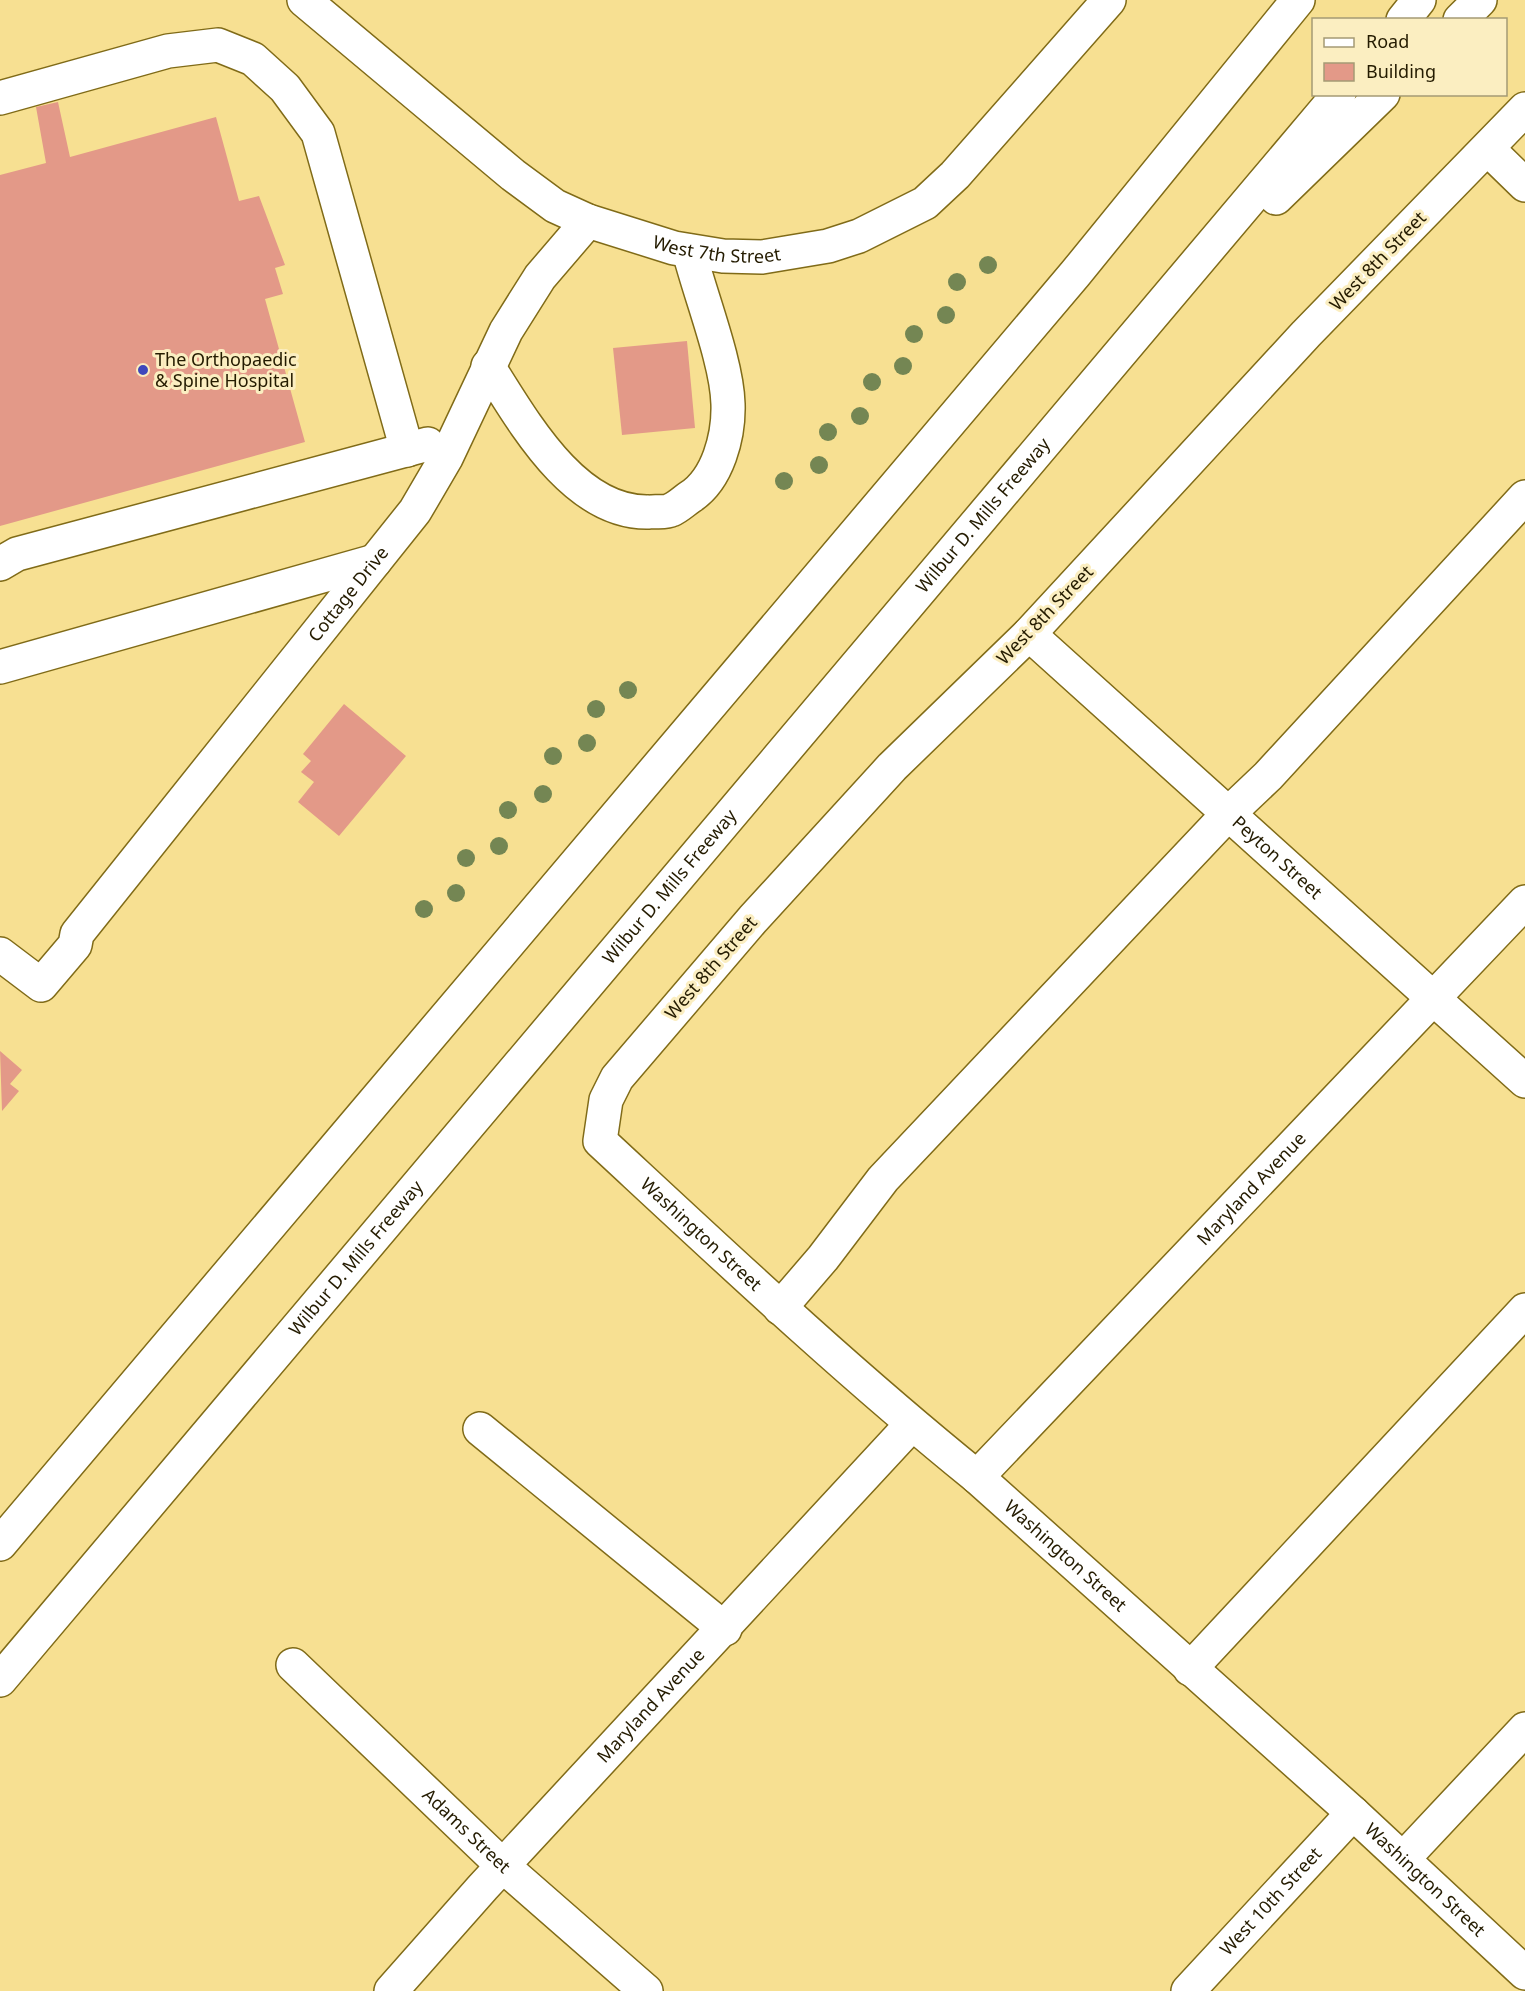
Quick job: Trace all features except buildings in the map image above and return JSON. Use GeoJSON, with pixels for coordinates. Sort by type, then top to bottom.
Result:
{"type":"FeatureCollection","features":[{"type":"Feature","properties":{"kind":"main road","name":"West 7th Street"},"geometry":{"type":"LineString","coordinates":[[304,0],[513,175],[555,206],[588,221],[689,251],[723,256],[762,257],[828,246],[876,228],[920,206],[956,175],[1109,0]]}},
{"type":"Feature","properties":{"kind":"main road"},"geometry":{"type":"LineString","coordinates":[[1405,18],[1419,0]]}},
{"type":"Feature","properties":{"kind":"main road"},"geometry":{"type":"LineString","coordinates":[[1462,18],[1480,0]]}},
{"type":"Feature","properties":{"kind":"main road"},"geometry":{"type":"LineString","coordinates":[[0,1544],[1067,283],[1290,8]]}},
{"type":"Feature","properties":{"kind":"main road"},"geometry":{"type":"LineString","coordinates":[[0,98],[168,51],[218,45],[253,59],[285,88],[318,133],[407,450]]}},
{"type":"Feature","properties":{"kind":"main road","name":"Wilbur D. Mills Freeway"},"geometry":{"type":"LineString","coordinates":[[0,1680],[1337,96]]}},
{"type":"Feature","properties":{"kind":"main road"},"geometry":{"type":"LineString","coordinates":[[1133,338],[1381,96]]}},
{"type":"Feature","properties":{"kind":"main road","name":"West 8th Street"},"geometry":{"type":"LineString","coordinates":[[600,1141],[606,1100],[617,1078],[753,919],[884,775],[1029,634],[1306,334],[1525,109]]}},
{"type":"Feature","properties":{"kind":"main road"},"geometry":{"type":"LineString","coordinates":[[1488,149],[1525,185]]}},
{"type":"Feature","properties":{"kind":"main road","name":"Cottage Drive"},"geometry":{"type":"LineString","coordinates":[[0,954],[41,985],[75,945],[77,934],[415,511],[446,458],[488,366],[540,277],[588,221]]}},
{"type":"Feature","properties":{"kind":"main road"},"geometry":{"type":"LineString","coordinates":[[488,366],[524,422],[576,483],[604,501],[635,512],[670,511],[700,490],[724,449],[729,404],[718,354],[689,251]]}},
{"type":"Feature","properties":{"kind":"main road"},"geometry":{"type":"LineString","coordinates":[[0,564],[17,554],[456,436]]}},
{"type":"Feature","properties":{"kind":"main road"},"geometry":{"type":"LineString","coordinates":[[780,1308],[823,1258],[883,1179],[1229,813],[1268,776],[1525,497]]}},
{"type":"Feature","properties":{"kind":"main road"},"geometry":{"type":"LineString","coordinates":[[0,667],[375,561]]}},
{"type":"Feature","properties":{"kind":"main road","name":"Peyton Street"},"geometry":{"type":"LineString","coordinates":[[1029,634],[1525,1081]]}},
{"type":"Feature","properties":{"kind":"main road","name":"Maryland Avenue"},"geometry":{"type":"LineString","coordinates":[[977,1477],[1525,902]]}},
{"type":"Feature","properties":{"kind":"main road","name":"Washington Street"},"geometry":{"type":"LineString","coordinates":[[600,1141],[780,1308],[912,1424],[977,1477],[1353,1813],[1525,1973]]}},
{"type":"Feature","properties":{"kind":"main road"},"geometry":{"type":"LineString","coordinates":[[1190,1669],[1525,1310]]}},
{"type":"Feature","properties":{"kind":"main road","name":"Maryland Avenue"},"geometry":{"type":"LineString","coordinates":[[391,1991],[503,1866],[912,1424]]}},
{"type":"Feature","properties":{"kind":"main road"},"geometry":{"type":"LineString","coordinates":[[480,1429],[724,1629]]}},
{"type":"Feature","properties":{"kind":"main road","name":"Adams Street"},"geometry":{"type":"LineString","coordinates":[[293,1665],[503,1866],[646,1991]]}},
{"type":"Feature","properties":{"kind":"main road"},"geometry":{"type":"LineString","coordinates":[[1403,1859],[1525,1729]]}},
{"type":"Feature","properties":{"kind":"main road","name":"West 10th Street"},"geometry":{"type":"LineString","coordinates":[[1188,1991],[1353,1813]]}},
{"type":"Feature","properties":{"kind":"place","name":"The Orthopaedic & Spine Hospital"},"geometry":{"type":"Point","coordinates":[143,370]}}]}
